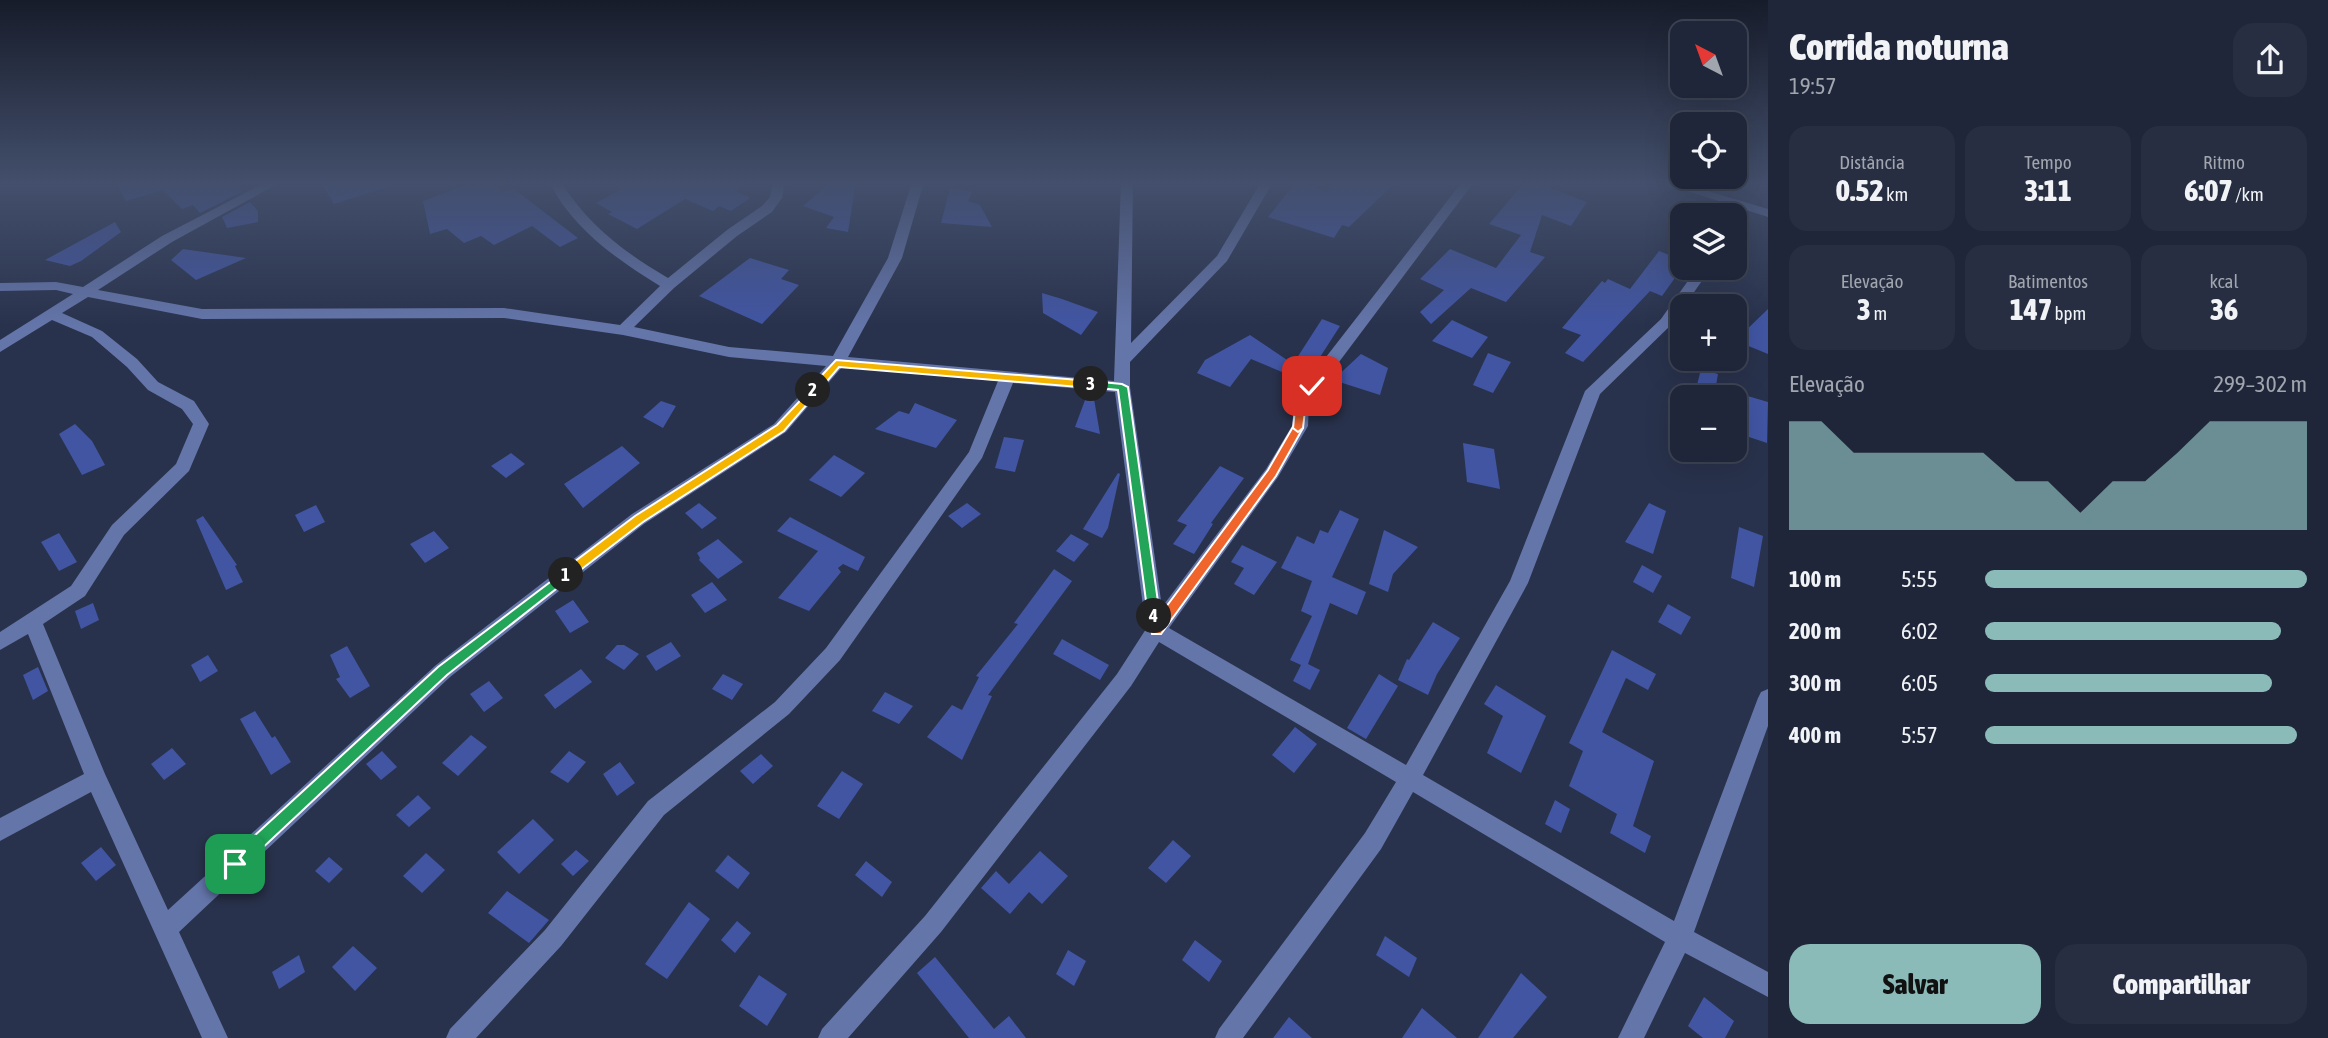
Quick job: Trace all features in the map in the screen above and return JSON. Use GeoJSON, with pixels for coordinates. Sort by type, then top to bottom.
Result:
{"type":"FeatureCollection","features":[{"type":"Feature","properties":{"kind":"street"},"geometry":{"type":"LineString","coordinates":[[0,346],[183,230]]}},
{"type":"Feature","properties":{"kind":"street"},"geometry":{"type":"LineString","coordinates":[[590,230],[616,253],[669,285]]}},
{"type":"Feature","properties":{"kind":"street"},"geometry":{"type":"LineString","coordinates":[[622,330],[669,285],[736,230]]}},
{"type":"Feature","properties":{"kind":"street"},"geometry":{"type":"LineString","coordinates":[[165,929],[443,671],[639,519],[780,428],[836,363],[895,258],[903,230]]}},
{"type":"Feature","properties":{"kind":"street"},"geometry":{"type":"LineString","coordinates":[[1127,230],[1122,387],[1156,630]]}},
{"type":"Feature","properties":{"kind":"street"},"geometry":{"type":"LineString","coordinates":[[1123,360],[1222,258],[1238,230]]}},
{"type":"Feature","properties":{"kind":"street"},"geometry":{"type":"LineString","coordinates":[[831,1038],[933,925],[1124,680],[1156,630],[1272,473],[1300,426],[1301,401],[1431,230]]}},
{"type":"Feature","properties":{"kind":"street"},"geometry":{"type":"LineString","coordinates":[[1227,1038],[1373,841],[1519,583],[1593,391],[1667,322],[1696,280]]}},
{"type":"Feature","properties":{"kind":"street"},"geometry":{"type":"LineString","coordinates":[[0,287],[56,286],[202,314],[504,313],[622,330],[729,352],[1122,387]]}},
{"type":"Feature","properties":{"kind":"street"},"geometry":{"type":"LineString","coordinates":[[0,642],[78,591],[118,530],[183,467],[201,424],[188,405],[153,386],[132,363],[97,334],[51,314]]}},
{"type":"Feature","properties":{"kind":"street"},"geometry":{"type":"LineString","coordinates":[[459,1038],[553,939],[656,807],[782,708],[833,654],[976,454],[1007,377]]}},
{"type":"Feature","properties":{"kind":"street"},"geometry":{"type":"LineString","coordinates":[[32,621],[96,778],[215,1038]]}},
{"type":"Feature","properties":{"kind":"street"},"geometry":{"type":"LineString","coordinates":[[1156,630],[1680,937],[1768,985]]}},
{"type":"Feature","properties":{"kind":"street"},"geometry":{"type":"LineString","coordinates":[[1631,1038],[1680,937],[1768,698]]}},
{"type":"Feature","properties":{"kind":"street"},"geometry":{"type":"LineString","coordinates":[[0,830],[96,778]]}},
{"type":"Feature","properties":{"kind":"building"},"geometry":{"type":"Polygon","coordinates":[[[99,230],[121,232],[70,266],[45,260],[99,230]]]}},
{"type":"Feature","properties":{"kind":"building"},"geometry":{"type":"Polygon","coordinates":[[[449,230],[523,230],[494,245],[481,236],[464,243],[449,230]]]}},
{"type":"Feature","properties":{"kind":"building"},"geometry":{"type":"Polygon","coordinates":[[[538,230],[568,230],[578,238],[560,247],[538,230]]]}},
{"type":"Feature","properties":{"kind":"building"},"geometry":{"type":"Polygon","coordinates":[[[1310,230],[1339,230],[1334,238],[1310,230]]]}},
{"type":"Feature","properties":{"kind":"building"},"geometry":{"type":"Polygon","coordinates":[[[1508,230],[1537,230],[1530,252],[1545,257],[1506,302],[1471,288],[1431,324],[1420,312],[1444,290],[1420,279],[1450,249],[1496,268],[1521,235],[1508,230]]]}},
{"type":"Feature","properties":{"kind":"building"},"geometry":{"type":"Polygon","coordinates":[[[183,249],[246,258],[196,280],[171,260],[183,249]]]}},
{"type":"Feature","properties":{"kind":"building"},"geometry":{"type":"Polygon","coordinates":[[[1659,251],[1670,255],[1670,280],[1673,280],[1662,296],[1650,291],[1583,362],[1565,353],[1581,335],[1562,328],[1602,281],[1605,283],[1608,279],[1630,289],[1659,251]]]}},
{"type":"Feature","properties":{"kind":"building"},"geometry":{"type":"Polygon","coordinates":[[[750,258],[789,270],[781,279],[799,285],[762,324],[699,296],[750,258]]]}},
{"type":"Feature","properties":{"kind":"building"},"geometry":{"type":"Polygon","coordinates":[[[1042,293],[1098,312],[1081,335],[1043,313],[1042,293]]]}},
{"type":"Feature","properties":{"kind":"building"},"geometry":{"type":"Polygon","coordinates":[[[1768,309],[1768,354],[1747,345],[1747,329],[1768,309]]]}},
{"type":"Feature","properties":{"kind":"building"},"geometry":{"type":"Polygon","coordinates":[[[1322,319],[1340,326],[1313,368],[1295,361],[1322,319]]]}},
{"type":"Feature","properties":{"kind":"building"},"geometry":{"type":"Polygon","coordinates":[[[1452,320],[1488,337],[1472,358],[1432,341],[1452,320]]]}},
{"type":"Feature","properties":{"kind":"building"},"geometry":{"type":"Polygon","coordinates":[[[1250,335],[1305,372],[1301,380],[1251,359],[1230,387],[1197,373],[1205,360],[1250,335]]]}},
{"type":"Feature","properties":{"kind":"building"},"geometry":{"type":"Polygon","coordinates":[[[1488,353],[1511,362],[1493,393],[1473,385],[1488,353]]]}},
{"type":"Feature","properties":{"kind":"building"},"geometry":{"type":"Polygon","coordinates":[[[1361,354],[1388,368],[1380,395],[1333,380],[1361,354]]]}},
{"type":"Feature","properties":{"kind":"building"},"geometry":{"type":"Polygon","coordinates":[[[1700,371],[1718,374],[1716,385],[1697,385],[1700,371]]]}},
{"type":"Feature","properties":{"kind":"building"},"geometry":{"type":"Polygon","coordinates":[[[1088,392],[1093,393],[1100,434],[1075,427],[1088,392]]]}},
{"type":"Feature","properties":{"kind":"building"},"geometry":{"type":"Polygon","coordinates":[[[1747,396],[1768,402],[1767,443],[1747,436],[1747,396]]]}},
{"type":"Feature","properties":{"kind":"building"},"geometry":{"type":"Polygon","coordinates":[[[661,401],[676,406],[663,428],[643,417],[661,401]]]}},
{"type":"Feature","properties":{"kind":"building"},"geometry":{"type":"Polygon","coordinates":[[[915,403],[957,420],[936,448],[875,429],[899,411],[909,414],[915,403]]]}},
{"type":"Feature","properties":{"kind":"building"},"geometry":{"type":"Polygon","coordinates":[[[75,424],[92,441],[105,465],[82,475],[59,434],[75,424]]]}},
{"type":"Feature","properties":{"kind":"building"},"geometry":{"type":"Polygon","coordinates":[[[1004,437],[1024,440],[1015,472],[995,468],[1004,437]]]}},
{"type":"Feature","properties":{"kind":"building"},"geometry":{"type":"Polygon","coordinates":[[[1463,443],[1494,449],[1500,489],[1467,482],[1463,443]]]}},
{"type":"Feature","properties":{"kind":"building"},"geometry":{"type":"Polygon","coordinates":[[[622,446],[640,463],[583,508],[564,484],[622,446]]]}},
{"type":"Feature","properties":{"kind":"building"},"geometry":{"type":"Polygon","coordinates":[[[511,453],[525,464],[506,478],[491,466],[511,453]]]}},
{"type":"Feature","properties":{"kind":"building"},"geometry":{"type":"Polygon","coordinates":[[[834,455],[865,473],[841,497],[809,480],[834,455]]]}},
{"type":"Feature","properties":{"kind":"building"},"geometry":{"type":"Polygon","coordinates":[[[1220,466],[1244,478],[1211,523],[1213,524],[1194,554],[1173,544],[1187,525],[1177,521],[1220,466]]]}},
{"type":"Feature","properties":{"kind":"building"},"geometry":{"type":"Polygon","coordinates":[[[1118,473],[1120,474],[1108,528],[1102,538],[1083,529],[1118,473]]]}},
{"type":"Feature","properties":{"kind":"building"},"geometry":{"type":"Polygon","coordinates":[[[699,503],[717,518],[702,529],[685,513],[699,503]]]}},
{"type":"Feature","properties":{"kind":"building"},"geometry":{"type":"Polygon","coordinates":[[[967,503],[981,514],[962,528],[948,516],[967,503]]]}},
{"type":"Feature","properties":{"kind":"building"},"geometry":{"type":"Polygon","coordinates":[[[1649,503],[1666,511],[1653,554],[1625,542],[1649,503]]]}},
{"type":"Feature","properties":{"kind":"building"},"geometry":{"type":"Polygon","coordinates":[[[316,505],[325,522],[304,532],[295,515],[316,505]]]}},
{"type":"Feature","properties":{"kind":"building"},"geometry":{"type":"Polygon","coordinates":[[[1340,510],[1359,519],[1332,577],[1366,592],[1357,615],[1330,603],[1308,664],[1320,670],[1310,690],[1293,681],[1301,665],[1290,660],[1312,616],[1301,611],[1312,581],[1281,568],[1297,536],[1314,544],[1320,530],[1328,533],[1340,510]]]}},
{"type":"Feature","properties":{"kind":"building"},"geometry":{"type":"Polygon","coordinates":[[[203,516],[237,565],[235,566],[243,582],[226,590],[196,520],[203,516]]]}},
{"type":"Feature","properties":{"kind":"building"},"geometry":{"type":"Polygon","coordinates":[[[790,517],[865,557],[858,571],[843,564],[838,568],[841,572],[809,611],[778,598],[818,551],[777,531],[790,517]]]}},
{"type":"Feature","properties":{"kind":"building"},"geometry":{"type":"Polygon","coordinates":[[[1739,527],[1763,536],[1754,587],[1731,578],[1739,527]]]}},
{"type":"Feature","properties":{"kind":"building"},"geometry":{"type":"Polygon","coordinates":[[[1384,530],[1418,547],[1393,574],[1388,592],[1369,584],[1384,530]]]}},
{"type":"Feature","properties":{"kind":"building"},"geometry":{"type":"Polygon","coordinates":[[[434,531],[449,548],[425,563],[410,544],[434,531]]]}},
{"type":"Feature","properties":{"kind":"building"},"geometry":{"type":"Polygon","coordinates":[[[59,533],[77,562],[59,571],[41,542],[59,533]]]}},
{"type":"Feature","properties":{"kind":"building"},"geometry":{"type":"Polygon","coordinates":[[[1071,534],[1089,544],[1074,562],[1056,551],[1071,534]]]}},
{"type":"Feature","properties":{"kind":"building"},"geometry":{"type":"Polygon","coordinates":[[[718,539],[743,562],[718,579],[699,560],[697,553],[718,539]]]}},
{"type":"Feature","properties":{"kind":"building"},"geometry":{"type":"Polygon","coordinates":[[[1242,545],[1277,562],[1254,595],[1234,584],[1244,568],[1231,562],[1242,545]]]}},
{"type":"Feature","properties":{"kind":"building"},"geometry":{"type":"Polygon","coordinates":[[[1642,565],[1662,576],[1653,593],[1633,582],[1642,565]]]}},
{"type":"Feature","properties":{"kind":"building"},"geometry":{"type":"Polygon","coordinates":[[[1054,569],[1072,581],[988,695],[992,696],[962,760],[927,737],[952,705],[962,710],[979,677],[976,676],[1018,624],[1014,623],[1054,569]]]}},
{"type":"Feature","properties":{"kind":"building"},"geometry":{"type":"Polygon","coordinates":[[[712,582],[727,600],[705,613],[691,595],[712,582]]]}},
{"type":"Feature","properties":{"kind":"building"},"geometry":{"type":"Polygon","coordinates":[[[573,600],[589,622],[570,633],[555,611],[573,600]]]}},
{"type":"Feature","properties":{"kind":"building"},"geometry":{"type":"Polygon","coordinates":[[[93,603],[99,620],[81,629],[75,611],[93,603]]]}},
{"type":"Feature","properties":{"kind":"building"},"geometry":{"type":"Polygon","coordinates":[[[1668,604],[1691,617],[1681,635],[1658,622],[1668,604]]]}},
{"type":"Feature","properties":{"kind":"building"},"geometry":{"type":"Polygon","coordinates":[[[1433,622],[1460,638],[1437,674],[1428,695],[1398,680],[1407,659],[1409,660],[1433,622]]]}},
{"type":"Feature","properties":{"kind":"building"},"geometry":{"type":"Polygon","coordinates":[[[1062,639],[1109,665],[1100,680],[1053,654],[1062,639]]]}},
{"type":"Feature","properties":{"kind":"building"},"geometry":{"type":"Polygon","coordinates":[[[671,642],[681,656],[656,671],[646,656],[671,642]]]}},
{"type":"Feature","properties":{"kind":"building"},"geometry":{"type":"Polygon","coordinates":[[[617,645],[624,645],[639,654],[624,670],[605,658],[617,645]]]}},
{"type":"Feature","properties":{"kind":"building"},"geometry":{"type":"Polygon","coordinates":[[[347,646],[370,686],[350,698],[336,679],[340,677],[330,655],[347,646]]]}},
{"type":"Feature","properties":{"kind":"building"},"geometry":{"type":"Polygon","coordinates":[[[1612,650],[1656,674],[1648,690],[1626,678],[1602,732],[1654,761],[1633,826],[1651,836],[1645,853],[1610,833],[1617,814],[1569,786],[1583,751],[1569,743],[1612,650]]]}},
{"type":"Feature","properties":{"kind":"building"},"geometry":{"type":"Polygon","coordinates":[[[208,655],[218,671],[200,682],[191,665],[208,655]]]}},
{"type":"Feature","properties":{"kind":"building"},"geometry":{"type":"Polygon","coordinates":[[[38,667],[48,691],[33,700],[23,675],[38,667]]]}},
{"type":"Feature","properties":{"kind":"building"},"geometry":{"type":"Polygon","coordinates":[[[581,669],[592,682],[555,709],[544,695],[581,669]]]}},
{"type":"Feature","properties":{"kind":"building"},"geometry":{"type":"Polygon","coordinates":[[[723,674],[743,684],[732,700],[712,689],[723,674]]]}},
{"type":"Feature","properties":{"kind":"building"},"geometry":{"type":"Polygon","coordinates":[[[1379,674],[1398,686],[1366,739],[1347,728],[1379,674]]]}},
{"type":"Feature","properties":{"kind":"building"},"geometry":{"type":"Polygon","coordinates":[[[489,681],[503,698],[484,712],[470,694],[489,681]]]}},
{"type":"Feature","properties":{"kind":"building"},"geometry":{"type":"Polygon","coordinates":[[[1496,685],[1546,716],[1521,773],[1487,753],[1503,716],[1484,704],[1496,685]]]}},
{"type":"Feature","properties":{"kind":"building"},"geometry":{"type":"Polygon","coordinates":[[[885,692],[913,706],[899,724],[872,711],[885,692]]]}},
{"type":"Feature","properties":{"kind":"building"},"geometry":{"type":"Polygon","coordinates":[[[255,711],[291,762],[271,775],[240,719],[255,711]]]}},
{"type":"Feature","properties":{"kind":"building"},"geometry":{"type":"Polygon","coordinates":[[[1295,727],[1317,744],[1294,773],[1272,755],[1295,727]]]}},
{"type":"Feature","properties":{"kind":"building"},"geometry":{"type":"Polygon","coordinates":[[[471,735],[487,747],[458,776],[442,763],[471,735]]]}},
{"type":"Feature","properties":{"kind":"building"},"geometry":{"type":"Polygon","coordinates":[[[172,748],[186,764],[164,780],[151,764],[172,748]]]}},
{"type":"Feature","properties":{"kind":"building"},"geometry":{"type":"Polygon","coordinates":[[[382,751],[397,767],[381,780],[366,764],[382,751]]]}},
{"type":"Feature","properties":{"kind":"building"},"geometry":{"type":"Polygon","coordinates":[[[569,751],[586,762],[568,783],[550,772],[569,751]]]}},
{"type":"Feature","properties":{"kind":"building"},"geometry":{"type":"Polygon","coordinates":[[[761,754],[773,766],[753,784],[740,771],[761,754]]]}},
{"type":"Feature","properties":{"kind":"building"},"geometry":{"type":"Polygon","coordinates":[[[620,762],[635,783],[617,796],[603,774],[620,762]]]}},
{"type":"Feature","properties":{"kind":"building"},"geometry":{"type":"Polygon","coordinates":[[[842,771],[863,784],[839,819],[817,806],[842,771]]]}},
{"type":"Feature","properties":{"kind":"building"},"geometry":{"type":"Polygon","coordinates":[[[418,795],[431,808],[409,827],[396,815],[418,795]]]}},
{"type":"Feature","properties":{"kind":"building"},"geometry":{"type":"Polygon","coordinates":[[[1555,800],[1570,809],[1561,833],[1545,824],[1555,800]]]}},
{"type":"Feature","properties":{"kind":"building"},"geometry":{"type":"Polygon","coordinates":[[[533,819],[554,840],[519,874],[497,852],[533,819]]]}},
{"type":"Feature","properties":{"kind":"building"},"geometry":{"type":"Polygon","coordinates":[[[1173,840],[1191,856],[1166,883],[1148,868],[1173,840]]]}},
{"type":"Feature","properties":{"kind":"building"},"geometry":{"type":"Polygon","coordinates":[[[101,847],[116,865],[96,881],[81,863],[101,847]]]}},
{"type":"Feature","properties":{"kind":"building"},"geometry":{"type":"Polygon","coordinates":[[[576,850],[589,861],[573,876],[561,864],[576,850]]]}},
{"type":"Feature","properties":{"kind":"building"},"geometry":{"type":"Polygon","coordinates":[[[1040,851],[1068,876],[1042,904],[1029,892],[1010,914],[981,888],[996,871],[1009,884],[1040,851]]]}},
{"type":"Feature","properties":{"kind":"building"},"geometry":{"type":"Polygon","coordinates":[[[426,853],[445,870],[422,893],[403,876],[426,853]]]}},
{"type":"Feature","properties":{"kind":"building"},"geometry":{"type":"Polygon","coordinates":[[[728,855],[750,873],[738,889],[715,871],[728,855]]]}},
{"type":"Feature","properties":{"kind":"building"},"geometry":{"type":"Polygon","coordinates":[[[329,857],[343,869],[329,883],[315,871],[329,857]]]}},
{"type":"Feature","properties":{"kind":"building"},"geometry":{"type":"Polygon","coordinates":[[[866,861],[892,882],[882,897],[855,875],[866,861]]]}},
{"type":"Feature","properties":{"kind":"building"},"geometry":{"type":"Polygon","coordinates":[[[507,891],[549,920],[529,943],[488,913],[507,891]]]}},
{"type":"Feature","properties":{"kind":"building"},"geometry":{"type":"Polygon","coordinates":[[[689,902],[710,919],[667,979],[645,964],[689,902]]]}},
{"type":"Feature","properties":{"kind":"building"},"geometry":{"type":"Polygon","coordinates":[[[737,921],[751,933],[735,953],[721,940],[737,921]]]}},
{"type":"Feature","properties":{"kind":"building"},"geometry":{"type":"Polygon","coordinates":[[[1385,936],[1417,958],[1409,977],[1376,955],[1385,936]]]}},
{"type":"Feature","properties":{"kind":"building"},"geometry":{"type":"Polygon","coordinates":[[[1195,940],[1222,961],[1209,982],[1182,960],[1195,940]]]}},
{"type":"Feature","properties":{"kind":"building"},"geometry":{"type":"Polygon","coordinates":[[[353,946],[377,968],[355,991],[332,967],[353,946]]]}},
{"type":"Feature","properties":{"kind":"building"},"geometry":{"type":"Polygon","coordinates":[[[1068,950],[1086,961],[1074,986],[1056,974],[1068,950]]]}},
{"type":"Feature","properties":{"kind":"building"},"geometry":{"type":"Polygon","coordinates":[[[299,955],[305,972],[279,989],[272,972],[299,955]]]}},
{"type":"Feature","properties":{"kind":"building"},"geometry":{"type":"Polygon","coordinates":[[[935,957],[994,1029],[1009,1016],[1026,1038],[969,1038],[917,973],[935,957]]]}},
{"type":"Feature","properties":{"kind":"building"},"geometry":{"type":"Polygon","coordinates":[[[1521,973],[1547,997],[1513,1038],[1478,1038],[1521,973]]]}},
{"type":"Feature","properties":{"kind":"building"},"geometry":{"type":"Polygon","coordinates":[[[759,975],[787,994],[767,1026],[739,1006],[759,975]]]}},
{"type":"Feature","properties":{"kind":"building"},"geometry":{"type":"Polygon","coordinates":[[[1704,997],[1734,1021],[1725,1038],[1703,1038],[1688,1026],[1704,997]]]}},
{"type":"Feature","properties":{"kind":"building"},"geometry":{"type":"Polygon","coordinates":[[[1422,1008],[1457,1038],[1402,1038],[1422,1008]]]}},
{"type":"Feature","properties":{"kind":"building"},"geometry":{"type":"Polygon","coordinates":[[[1289,1017],[1312,1038],[1273,1038],[1289,1017]]]}},
{"type":"Feature","properties":{"kind":"route"},"geometry":{"type":"LineString","coordinates":[[235,864],[443,671],[639,519],[780,428],[836,363],[1122,387],[1156,630],[1272,473],[1300,426],[1301,401],[1312,386]]}}]}
